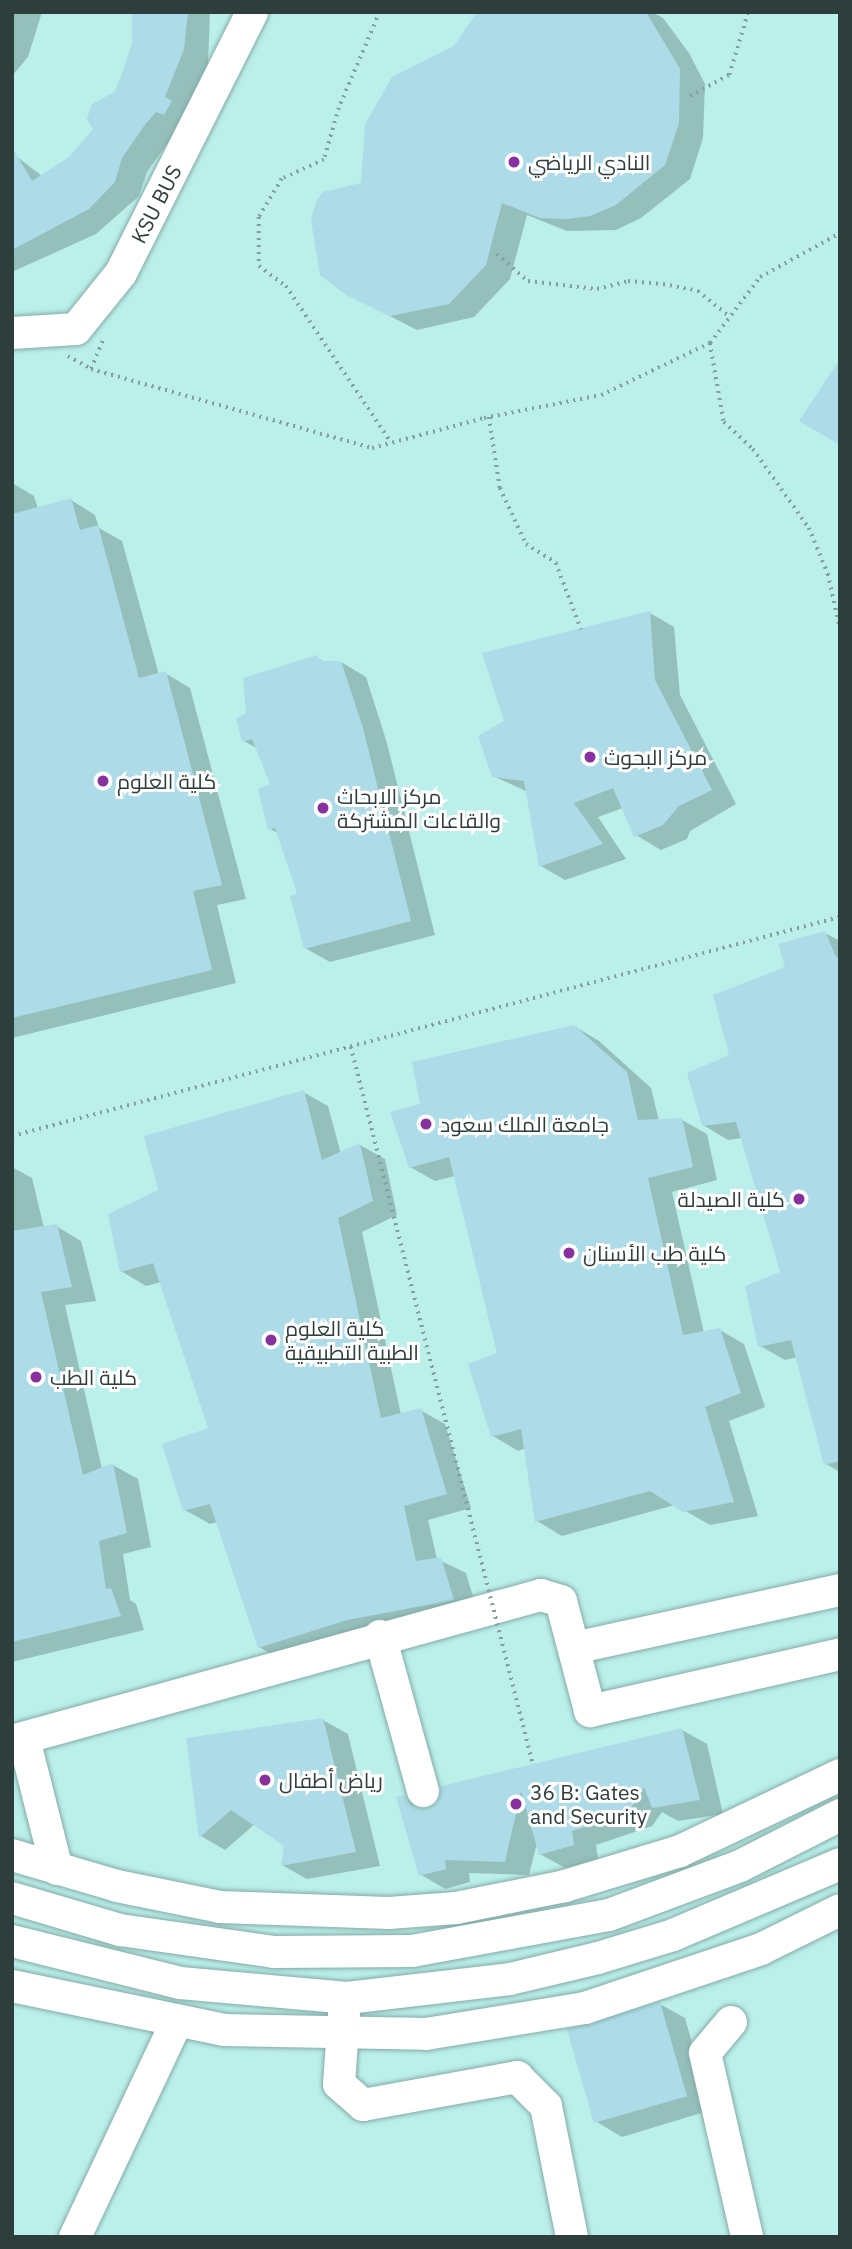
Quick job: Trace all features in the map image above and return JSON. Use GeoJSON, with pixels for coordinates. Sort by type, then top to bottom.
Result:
{"type":"FeatureCollection","features":[{"type":"Feature","properties":{"kind":"lane","name":"KSU BUS"},"geometry":{"type":"LineString","coordinates":[[12,333],[76,329],[121,273],[252,12]]}},
{"type":"Feature","properties":{"kind":"lane"},"geometry":{"type":"LineString","coordinates":[[574,1648],[840,1590]]}},
{"type":"Feature","properties":{"kind":"lane"},"geometry":{"type":"LineString","coordinates":[[57,1869],[18,1740],[380,1636],[541,1595],[561,1601],[590,1711],[840,1654]]}},
{"type":"Feature","properties":{"kind":"lane"},"geometry":{"type":"LineString","coordinates":[[380,1636],[423,1791]]}},
{"type":"Feature","properties":{"kind":"lane"},"geometry":{"type":"LineString","coordinates":[[12,1855],[57,1869],[220,1907],[389,1913],[456,1908],[565,1886],[680,1851],[840,1775]]}},
{"type":"Feature","properties":{"kind":"lane"},"geometry":{"type":"LineString","coordinates":[[12,1898],[120,1930],[274,1952],[412,1951],[610,1915],[740,1866],[840,1815]]}},
{"type":"Feature","properties":{"kind":"lane"},"geometry":{"type":"LineString","coordinates":[[12,1941],[180,1983],[347,1998],[510,1979],[598,1958],[673,1935],[840,1864]]}},
{"type":"Feature","properties":{"kind":"lane"},"geometry":{"type":"LineString","coordinates":[[12,1986],[225,2030],[426,2034],[585,2008],[761,1949],[840,1910]]}},
{"type":"Feature","properties":{"kind":"lane"},"geometry":{"type":"LineString","coordinates":[[347,1998],[340,2032],[339,2084],[363,2105],[517,2077],[546,2106],[572,2237]]}},
{"type":"Feature","properties":{"kind":"lane"},"geometry":{"type":"LineString","coordinates":[[75,2237],[177,2021]]}},
{"type":"Feature","properties":{"kind":"lane"},"geometry":{"type":"LineString","coordinates":[[731,2022],[705,2053],[747,2237]]}},
{"type":"Feature","properties":{"kind":"path"},"geometry":{"type":"LineString","coordinates":[[380,12],[339,108],[324,160],[282,179],[259,217],[259,266],[286,286],[392,442]]}},
{"type":"Feature","properties":{"kind":"path"},"geometry":{"type":"LineString","coordinates":[[690,96],[729,75],[748,12]]}},
{"type":"Feature","properties":{"kind":"path"},"geometry":{"type":"LineString","coordinates":[[91,369],[372,448],[489,417],[601,394],[710,343],[760,277],[840,233]]}},
{"type":"Feature","properties":{"kind":"path"},"geometry":{"type":"LineString","coordinates":[[497,254],[528,281],[597,289],[628,281],[663,284],[698,291],[730,317]]}},
{"type":"Feature","properties":{"kind":"path"},"geometry":{"type":"LineString","coordinates":[[710,343],[724,422],[753,449],[809,528],[828,574],[840,628]]}},
{"type":"Feature","properties":{"kind":"path"},"geometry":{"type":"LineString","coordinates":[[489,417],[500,488],[526,544],[556,563],[581,629]]}},
{"type":"Feature","properties":{"kind":"path"},"geometry":{"type":"LineString","coordinates":[[12,1136],[840,917]]}},
{"type":"Feature","properties":{"kind":"path"},"geometry":{"type":"LineString","coordinates":[[351,1047],[533,1764]]}},
{"type":"Feature","properties":{"kind":"shaded area","name":"جامعة الملك سعود"},"geometry":{"type":"Polygon","coordinates":[[[12,12],[840,12],[840,2237],[12,2237],[12,12]]]}},
{"type":"Feature","properties":{"kind":"building"},"geometry":{"type":"Polygon","coordinates":[[[132,12],[188,12],[184,49],[165,97],[172,101],[164,115],[156,112],[144,126],[122,158],[115,182],[89,209],[12,250],[12,147],[32,181],[69,157],[93,129],[87,119],[91,105],[114,92],[119,82],[132,44],[132,12]]]}},
{"type":"Feature","properties":{"kind":"building","name":"النادي الرياضي"},"geometry":{"type":"Polygon","coordinates":[[[477,12],[646,12],[680,69],[679,123],[665,165],[616,205],[590,216],[567,219],[540,218],[502,203],[486,265],[449,304],[390,316],[346,295],[320,275],[311,221],[316,201],[323,192],[361,183],[365,124],[392,77],[454,46],[477,12]]]}},
{"type":"Feature","properties":{"kind":"building"},"geometry":{"type":"Polygon","coordinates":[[[840,359],[840,445],[799,421],[840,359]]]}},
{"type":"Feature","properties":{"kind":"building","name":"كلية العلوم"},"geometry":{"type":"Polygon","coordinates":[[[71,498],[80,530],[98,525],[139,678],[166,671],[222,885],[193,891],[212,970],[12,1018],[12,514],[71,498]]]}},
{"type":"Feature","properties":{"kind":"building","name":"مركز البحوث"},"geometry":{"type":"Polygon","coordinates":[[[650,611],[655,680],[712,790],[679,806],[663,825],[634,837],[613,788],[574,803],[603,844],[539,867],[524,781],[492,777],[478,736],[504,721],[482,653],[650,611]]]}},
{"type":"Feature","properties":{"kind":"building","name":"مركز الابحاث والقاعات المشتركة"},"geometry":{"type":"Polygon","coordinates":[[[317,655],[322,661],[341,661],[363,728],[411,921],[304,949],[290,896],[297,893],[275,828],[268,830],[258,789],[270,784],[252,739],[242,742],[236,719],[246,713],[243,678],[317,655]]]}},
{"type":"Feature","properties":{"kind":"building","name":"كلية الصيدلة"},"geometry":{"type":"Polygon","coordinates":[[[825,931],[836,957],[840,956],[840,1461],[824,1465],[791,1340],[758,1347],[745,1286],[780,1272],[736,1122],[702,1126],[687,1073],[729,1055],[713,995],[785,967],[778,944],[825,931]]]}},
{"type":"Feature","properties":{"kind":"building","name":"كلية طب الأسنان"},"geometry":{"type":"Polygon","coordinates":[[[574,1025],[627,1072],[638,1120],[682,1118],[693,1167],[648,1178],[683,1335],[720,1328],[741,1393],[705,1407],[734,1502],[683,1512],[650,1491],[535,1522],[521,1429],[491,1437],[468,1364],[497,1353],[449,1157],[409,1168],[390,1112],[420,1104],[412,1062],[574,1025]]]}},
{"type":"Feature","properties":{"kind":"building","name":"كلية العلوم الطبية التطبيقية"},"geometry":{"type":"Polygon","coordinates":[[[304,1090],[322,1160],[360,1143],[373,1201],[338,1218],[381,1418],[421,1408],[447,1494],[404,1506],[416,1561],[441,1557],[454,1600],[347,1620],[258,1648],[210,1504],[183,1511],[162,1444],[208,1428],[153,1263],[120,1272],[108,1214],[158,1190],[144,1136],[304,1090]]]}},
{"type":"Feature","properties":{"kind":"building","name":"كلية الطب"},"geometry":{"type":"Polygon","coordinates":[[[57,1224],[72,1287],[41,1292],[83,1475],[113,1463],[127,1533],[99,1541],[106,1589],[111,1588],[121,1616],[12,1642],[12,1231],[57,1224]]]}},
{"type":"Feature","properties":{"kind":"building","name":"رياض أطفال"},"geometry":{"type":"Polygon","coordinates":[[[323,1718],[356,1852],[281,1866],[284,1846],[231,1810],[199,1838],[186,1738],[323,1718]]]}},
{"type":"Feature","properties":{"kind":"building","name":"36 B: Gates and Security"},"geometry":{"type":"Polygon","coordinates":[[[682,1728],[700,1800],[652,1808],[644,1787],[628,1813],[572,1831],[574,1845],[539,1855],[521,1791],[505,1862],[445,1860],[446,1869],[419,1876],[396,1797],[405,1795],[411,1805],[427,1809],[437,1803],[441,1786],[682,1728]]]}},
{"type":"Feature","properties":{"kind":"building"},"geometry":{"type":"Polygon","coordinates":[[[660,2002],[687,2096],[594,2123],[567,2029],[660,2002]]]}},
{"type":"Feature","properties":{"kind":"place","name":"النادي الرياضي"},"geometry":{"type":"Point","coordinates":[514,162]}},
{"type":"Feature","properties":{"kind":"place","name":"مركز البحوث"},"geometry":{"type":"Point","coordinates":[590,757]}},
{"type":"Feature","properties":{"kind":"place","name":"كلية العلوم"},"geometry":{"type":"Point","coordinates":[103,781]}},
{"type":"Feature","properties":{"kind":"place","name":"مركز الابحاث والقاعات المشتركة"},"geometry":{"type":"Point","coordinates":[323,808]}},
{"type":"Feature","properties":{"kind":"place","name":"جامعة الملك سعود"},"geometry":{"type":"Point","coordinates":[426,1124]}},
{"type":"Feature","properties":{"kind":"place","name":"كلية الصيدلة"},"geometry":{"type":"Point","coordinates":[799,1199]}},
{"type":"Feature","properties":{"kind":"place","name":"كلية طب الأسنان"},"geometry":{"type":"Point","coordinates":[569,1253]}},
{"type":"Feature","properties":{"kind":"place","name":"كلية العلوم الطبية التطبيقية"},"geometry":{"type":"Point","coordinates":[271,1340]}},
{"type":"Feature","properties":{"kind":"place","name":"كلية الطب"},"geometry":{"type":"Point","coordinates":[36,1377]}},
{"type":"Feature","properties":{"kind":"place","name":"رياض أطفال"},"geometry":{"type":"Point","coordinates":[265,1780]}},
{"type":"Feature","properties":{"kind":"place","name":"36 B: Gates and Security"},"geometry":{"type":"Point","coordinates":[516,1804]}}]}
